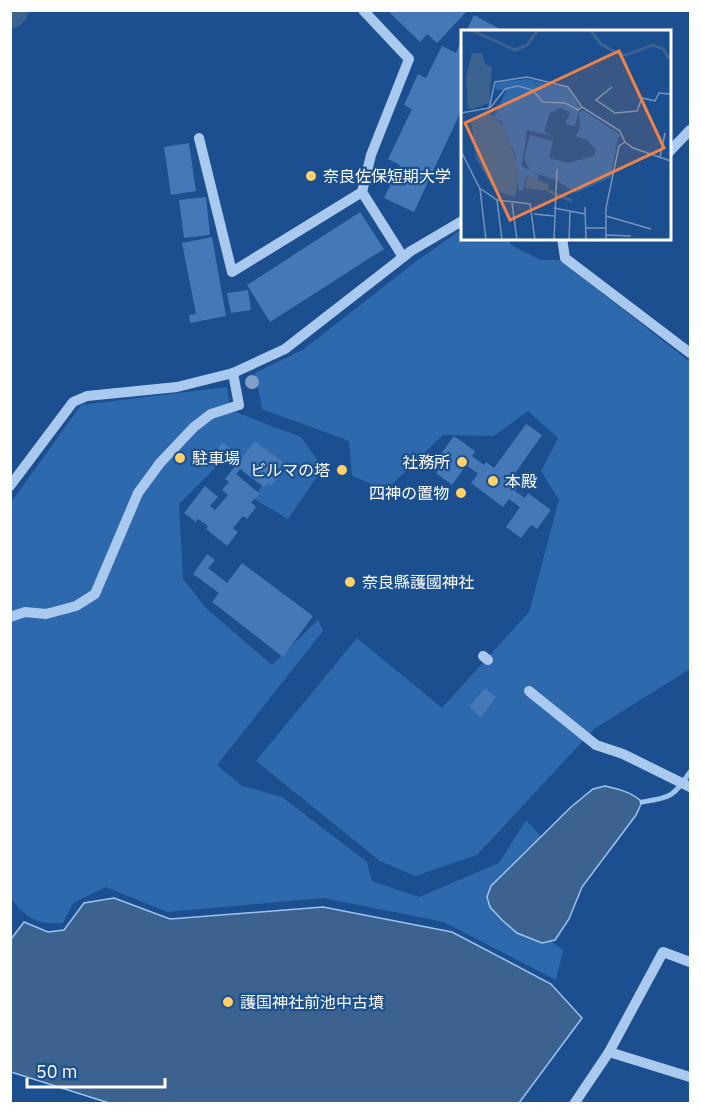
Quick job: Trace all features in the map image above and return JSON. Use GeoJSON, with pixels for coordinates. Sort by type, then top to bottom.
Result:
{"type":"FeatureCollection","features":[{"type":"Feature","properties":{"kind":"street"},"geometry":{"type":"LineString","coordinates":[[199,138],[232,272],[362,192],[371,155],[409,59],[363,10]]}},
{"type":"Feature","properties":{"kind":"street"},"geometry":{"type":"LineString","coordinates":[[671,149],[690,130]]}},
{"type":"Feature","properties":{"kind":"street"},"geometry":{"type":"LineString","coordinates":[[362,192],[403,257]]}},
{"type":"Feature","properties":{"kind":"street"},"geometry":{"type":"LineString","coordinates":[[10,486],[73,402],[87,396],[177,387],[233,373],[285,349],[403,257],[461,222]]}},
{"type":"Feature","properties":{"kind":"street"},"geometry":{"type":"LineString","coordinates":[[562,240],[566,258],[690,353]]}},
{"type":"Feature","properties":{"kind":"street"},"geometry":{"type":"LineString","coordinates":[[10,617],[25,612],[46,614],[76,606],[95,594],[138,493],[160,463],[194,427],[211,414],[239,405],[233,373]]}},
{"type":"Feature","properties":{"kind":"street"},"geometry":{"type":"LineString","coordinates":[[529,691],[596,745],[623,754],[685,784]]}},
{"type":"Feature","properties":{"kind":"street"},"geometry":{"type":"LineString","coordinates":[[573,1104],[609,1052],[663,952],[690,962]]}},
{"type":"Feature","properties":{"kind":"street"},"geometry":{"type":"LineString","coordinates":[[609,1052],[690,1077]]}},
{"type":"Feature","properties":{"kind":"shaded area"},"geometry":{"type":"Polygon","coordinates":[[[461,230],[461,240],[509,240],[511,245],[541,260],[560,260],[690,362],[690,669],[594,729],[477,855],[415,876],[380,861],[256,761],[357,638],[442,708],[529,612],[559,500],[541,471],[558,438],[528,411],[494,436],[443,435],[386,490],[352,476],[349,441],[262,409],[255,373],[304,349],[414,263],[461,230]]]}},
{"type":"Feature","properties":{"kind":"shaded area"},"geometry":{"type":"Polygon","coordinates":[[[227,387],[230,410],[301,437],[323,468],[288,519],[254,499],[265,480],[229,454],[179,504],[183,579],[206,608],[272,665],[318,620],[323,631],[217,765],[242,786],[282,797],[367,862],[372,881],[419,897],[499,863],[526,820],[550,847],[490,897],[563,950],[556,980],[444,922],[323,898],[167,912],[106,887],[73,903],[63,923],[46,923],[32,919],[10,897],[10,504],[81,405],[227,387]]]}},
{"type":"Feature","properties":{"kind":"shaded area"},"geometry":{"type":"Polygon","coordinates":[[[605,786],[629,793],[642,802],[636,815],[582,887],[569,919],[555,940],[542,943],[517,933],[490,907],[487,897],[491,886],[571,807],[593,789],[605,786]]]}},
{"type":"Feature","properties":{"kind":"shaded area"},"geometry":{"type":"Polygon","coordinates":[[[114,898],[170,919],[323,907],[452,932],[551,984],[582,1018],[519,1103],[109,1103],[11,1072],[11,939],[24,922],[48,932],[64,930],[84,903],[114,898]]]}},
{"type":"Feature","properties":{"kind":"building"},"geometry":{"type":"Polygon","coordinates":[[[387,10],[468,10],[437,43],[427,34],[420,42],[387,10]]]}},
{"type":"Feature","properties":{"kind":"building"},"geometry":{"type":"Polygon","coordinates":[[[474,15],[500,29],[500,30],[467,30],[474,15]]]}},
{"type":"Feature","properties":{"kind":"building"},"geometry":{"type":"Polygon","coordinates":[[[461,41],[461,111],[414,212],[384,198],[400,165],[388,159],[412,109],[404,105],[418,74],[426,78],[442,46],[456,53],[461,41]]]}},
{"type":"Feature","properties":{"kind":"building"},"geometry":{"type":"Polygon","coordinates":[[[189,143],[196,191],[171,195],[164,147],[189,143]]]}},
{"type":"Feature","properties":{"kind":"building"},"geometry":{"type":"Polygon","coordinates":[[[206,197],[210,235],[184,238],[179,200],[206,197]]]}},
{"type":"Feature","properties":{"kind":"building"},"geometry":{"type":"Polygon","coordinates":[[[360,212],[384,249],[270,322],[247,285],[360,212]]]}},
{"type":"Feature","properties":{"kind":"building"},"geometry":{"type":"Polygon","coordinates":[[[212,237],[226,316],[190,323],[189,315],[196,314],[182,243],[212,237]]]}},
{"type":"Feature","properties":{"kind":"building"},"geometry":{"type":"Polygon","coordinates":[[[248,290],[251,310],[231,313],[227,293],[248,290]]]}},
{"type":"Feature","properties":{"kind":"building","name":"本殿"},"geometry":{"type":"Polygon","coordinates":[[[526,424],[542,435],[511,479],[519,485],[515,491],[525,498],[528,493],[551,510],[537,529],[531,525],[521,538],[506,527],[520,507],[509,499],[503,507],[471,483],[478,474],[466,465],[452,485],[436,473],[447,458],[441,454],[454,436],[475,451],[472,456],[484,465],[486,462],[494,468],[526,424]]]}},
{"type":"Feature","properties":{"kind":"building"},"geometry":{"type":"Polygon","coordinates":[[[255,441],[284,463],[277,470],[281,474],[271,486],[268,483],[264,487],[240,469],[236,474],[260,494],[251,502],[256,507],[247,519],[243,516],[233,528],[238,532],[227,546],[206,529],[208,526],[198,519],[196,522],[184,513],[205,486],[218,497],[210,506],[215,510],[228,495],[222,490],[229,482],[225,479],[255,441]]]}},
{"type":"Feature","properties":{"kind":"building"},"geometry":{"type":"Polygon","coordinates":[[[222,442],[239,455],[233,464],[216,452],[222,442]]]}},
{"type":"Feature","properties":{"kind":"building"},"geometry":{"type":"Polygon","coordinates":[[[207,554],[215,560],[208,568],[227,583],[242,563],[313,616],[283,657],[212,602],[219,593],[193,574],[207,554]]]}},
{"type":"Feature","properties":{"kind":"building"},"geometry":{"type":"Polygon","coordinates":[[[485,688],[496,697],[481,717],[469,707],[485,688]]]}},
{"type":"Feature","properties":{"kind":"waterway"},"geometry":{"type":"LineString","coordinates":[[642,802],[660,799],[671,794],[680,787],[690,772]]}},
{"type":"Feature","properties":{"kind":"place","name":"奈良佐保短期大学"},"geometry":{"type":"Point","coordinates":[311,176]}},
{"type":"Feature","properties":{"kind":"place","name":"駐車場"},"geometry":{"type":"Point","coordinates":[180,458]}},
{"type":"Feature","properties":{"kind":"place","name":"社務所"},"geometry":{"type":"Point","coordinates":[462,462]}},
{"type":"Feature","properties":{"kind":"place","name":"ビルマの塔"},"geometry":{"type":"Point","coordinates":[342,470]}},
{"type":"Feature","properties":{"kind":"place","name":"本殿"},"geometry":{"type":"Point","coordinates":[493,481]}},
{"type":"Feature","properties":{"kind":"place","name":"四神の置物"},"geometry":{"type":"Point","coordinates":[461,493]}},
{"type":"Feature","properties":{"kind":"place","name":"奈良縣護國神社"},"geometry":{"type":"Point","coordinates":[350,582]}},
{"type":"Feature","properties":{"kind":"place","name":"護国神社前池中古墳"},"geometry":{"type":"Point","coordinates":[228,1002]}}]}
